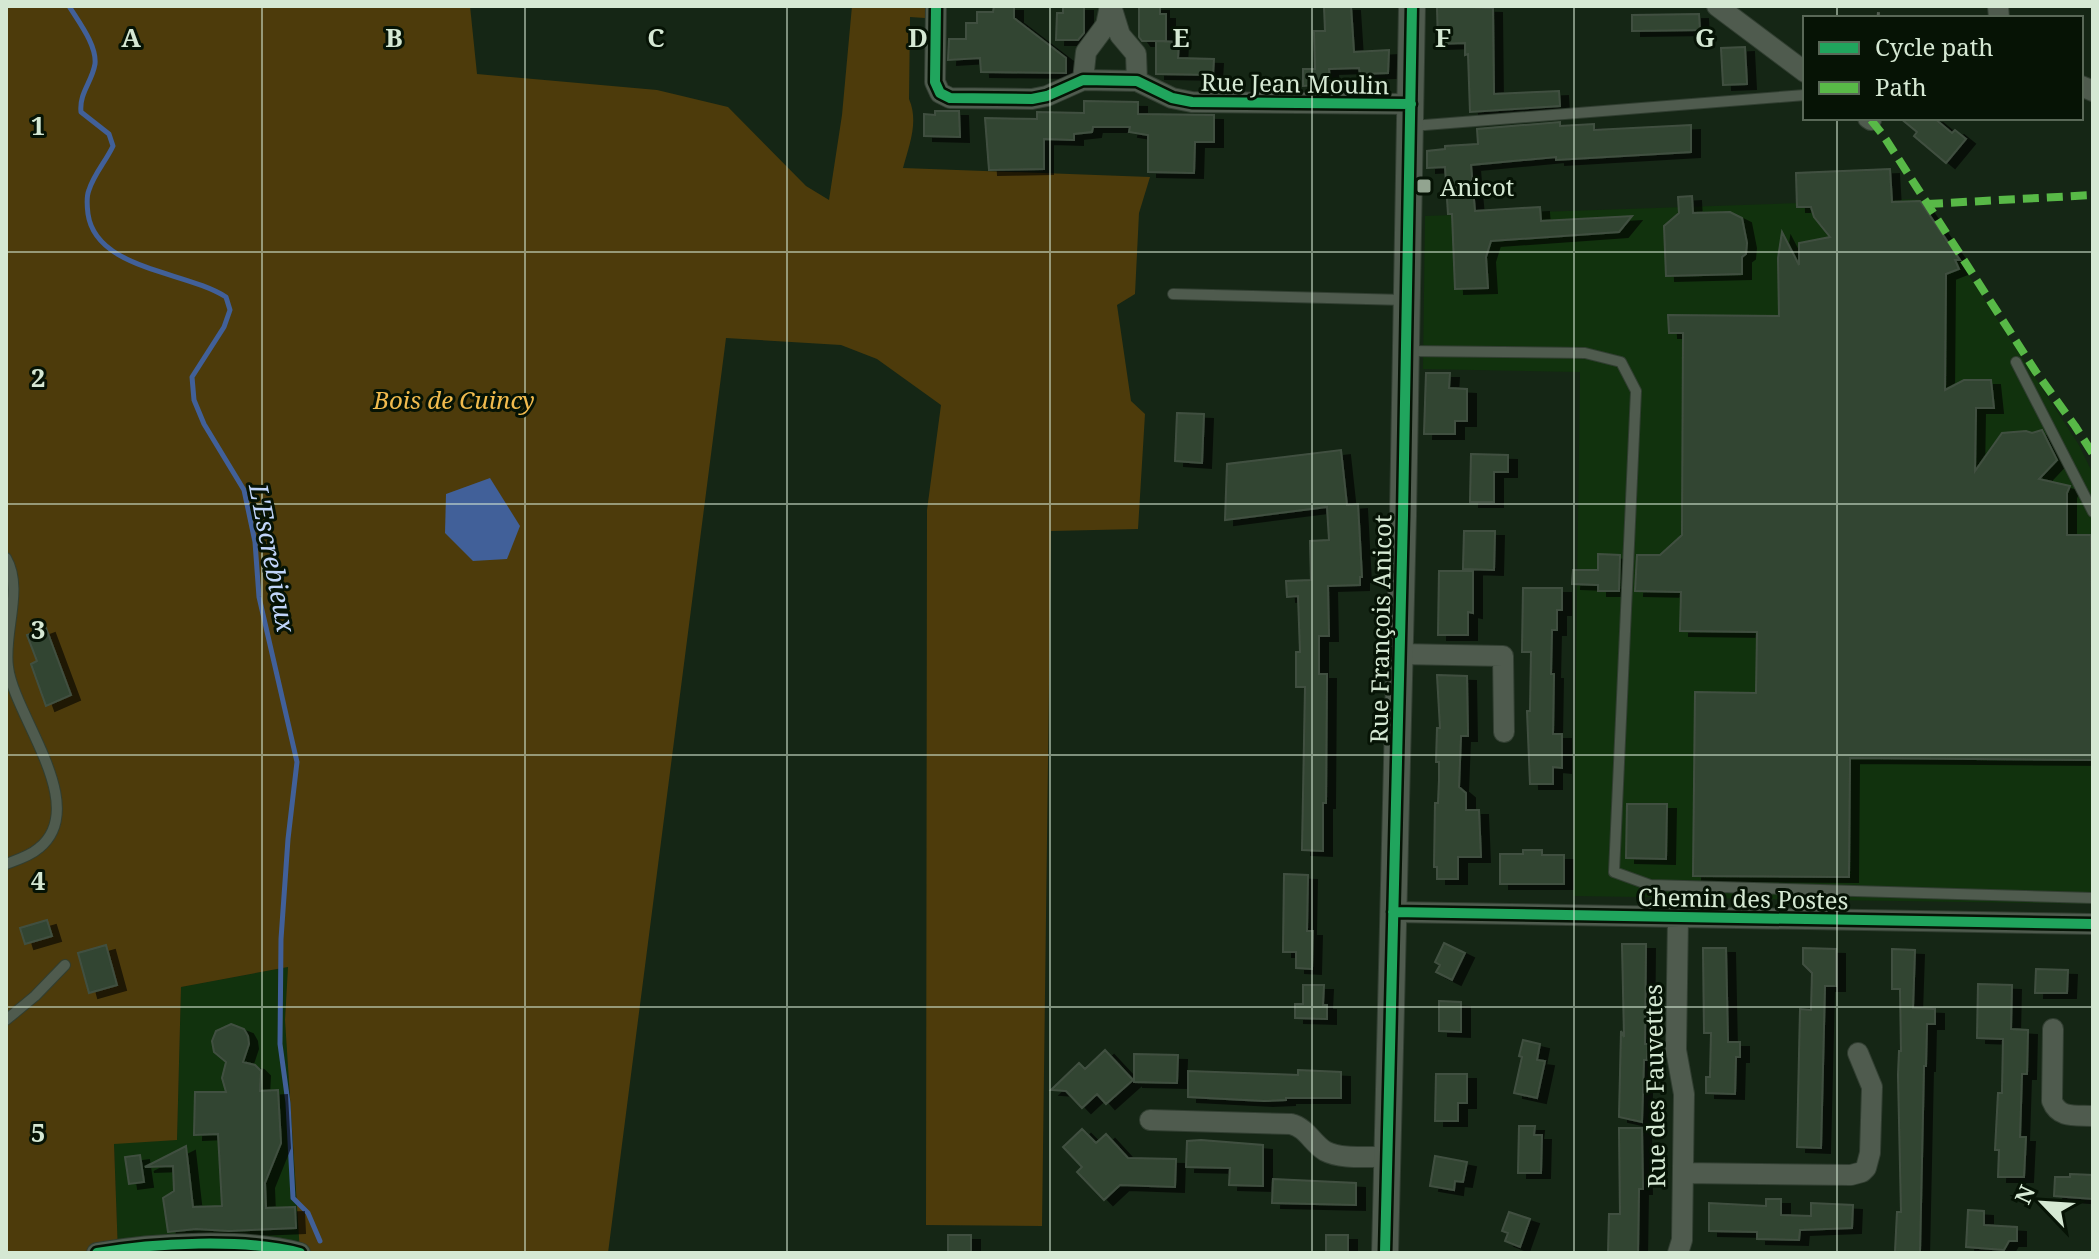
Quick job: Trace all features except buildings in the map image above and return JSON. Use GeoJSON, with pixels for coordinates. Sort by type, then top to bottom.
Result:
{"type":"FeatureCollection","features":[{"type":"Feature","properties":{"kind":"street","name":"Rue Jean Moulin"},"geometry":{"type":"LineString","coordinates":[[936,6],[935,82],[945,96],[1040,98],[1083,80],[1137,81],[1172,98],[1192,102],[1411,115]]}},
{"type":"Feature","properties":{"kind":"street"},"geometry":{"type":"LineString","coordinates":[[1083,80],[1086,52],[1106,25],[1110,6]]}},
{"type":"Feature","properties":{"kind":"street"},"geometry":{"type":"LineString","coordinates":[[1110,6],[1120,35],[1136,54],[1137,81]]}},
{"type":"Feature","properties":{"kind":"street","name":"Rue François Anicot"},"geometry":{"type":"LineString","coordinates":[[1385,1253],[1412,6]]}},
{"type":"Feature","properties":{"kind":"street"},"geometry":{"type":"LineString","coordinates":[[1717,6],[1803,70]]}},
{"type":"Feature","properties":{"kind":"street"},"geometry":{"type":"LineString","coordinates":[[1400,654],[1503,656],[1504,732]]}},
{"type":"Feature","properties":{"kind":"street","name":"Chemin des Postes"},"geometry":{"type":"LineString","coordinates":[[1393,912],[2093,924]]}},
{"type":"Feature","properties":{"kind":"street","name":"Rue des Fauvettes"},"geometry":{"type":"LineString","coordinates":[[1678,917],[1676,1056],[1683,1086],[1682,1240],[1678,1253]]}},
{"type":"Feature","properties":{"kind":"street"},"geometry":{"type":"LineString","coordinates":[[2053,1029],[2054,1107],[2063,1114],[2093,1116]]}},
{"type":"Feature","properties":{"kind":"street"},"geometry":{"type":"LineString","coordinates":[[1683,1173],[1851,1175],[1862,1172],[1870,1153],[1872,1087],[1858,1053]]}},
{"type":"Feature","properties":{"kind":"street"},"geometry":{"type":"LineString","coordinates":[[1150,1120],[1291,1124],[1305,1131],[1318,1146],[1330,1153],[1389,1157]]}},
{"type":"Feature","properties":{"kind":"street"},"geometry":{"type":"LineString","coordinates":[[97,1253],[168,1245],[261,1247],[300,1253]]}},
{"type":"Feature","properties":{"kind":"lane"},"geometry":{"type":"LineString","coordinates":[[1411,115],[1803,95]]}},
{"type":"Feature","properties":{"kind":"lane"},"geometry":{"type":"LineString","coordinates":[[1173,294],[1407,300]]}},
{"type":"Feature","properties":{"kind":"lane"},"geometry":{"type":"LineString","coordinates":[[1406,351],[1585,353],[1621,362],[1636,391],[1614,872],[1650,885],[2093,898]]}},
{"type":"Feature","properties":{"kind":"lane"},"geometry":{"type":"LineString","coordinates":[[2016,362],[2093,512]]}},
{"type":"Feature","properties":{"kind":"lane"},"geometry":{"type":"LineString","coordinates":[[6,558],[11,567],[13,595],[7,659],[10,681],[49,769],[55,787],[56,810],[50,838],[37,850],[6,864]]}},
{"type":"Feature","properties":{"kind":"lane"},"geometry":{"type":"LineString","coordinates":[[6,1020],[65,965]]}},
{"type":"Feature","properties":{"kind":"shaded area"},"geometry":{"type":"Polygon","coordinates":[[[1919,199],[2079,445],[2093,474],[2093,904],[1573,896],[1580,372],[1423,369],[1425,216],[1919,199]]]}},
{"type":"Feature","properties":{"kind":"shaded area"},"geometry":{"type":"Polygon","coordinates":[[[288,967],[285,1020],[300,1253],[118,1253],[114,1143],[177,1140],[181,987],[288,967]]]}},
{"type":"Feature","properties":{"kind":"green space","name":"Bois de Cuincy"},"geometry":{"type":"Polygon","coordinates":[[[6,6],[470,6],[477,74],[657,90],[728,107],[806,186],[829,200],[842,115],[852,6],[925,6],[925,18],[910,17],[909,99],[913,125],[903,168],[1150,177],[1139,213],[1135,294],[1117,305],[1131,401],[1145,414],[1138,529],[1051,531],[1042,1226],[926,1225],[927,510],[941,405],[877,359],[841,345],[726,338],[608,1253],[300,1253],[285,1020],[288,967],[181,987],[177,1140],[114,1144],[118,1253],[6,1253],[6,6]]]}},
{"type":"Feature","properties":{"kind":"water"},"geometry":{"type":"Polygon","coordinates":[[[490,478],[520,526],[507,559],[473,561],[445,533],[446,494],[490,478]]]}},
{"type":"Feature","properties":{"kind":"waterway","name":"L'Escrebieux"},"geometry":{"type":"LineString","coordinates":[[69,6],[86,34],[95,57],[81,112],[109,134],[113,146],[87,196],[88,214],[95,233],[107,247],[125,258],[226,297],[230,310],[224,327],[192,377],[194,400],[204,424],[244,490],[255,542],[259,597],[297,762],[281,939],[280,1044],[288,1103],[293,1198],[308,1213],[320,1241]]}},
{"type":"Feature","properties":{"kind":"marked path"},"geometry":{"type":"LineString","coordinates":[[1871,120],[2093,454]]}},
{"type":"Feature","properties":{"kind":"marked path"},"geometry":{"type":"LineString","coordinates":[[1927,204],[2093,195]]}},
{"type":"Feature","properties":{"kind":"cycle path"},"geometry":{"type":"LineString","coordinates":[[936,6],[935,82],[940,93],[950,98],[1032,99],[1047,96],[1083,80],[1137,81],[1172,98],[1192,102],[1411,104]]}},
{"type":"Feature","properties":{"kind":"cycle path"},"geometry":{"type":"LineString","coordinates":[[1385,1253],[1412,6]]}},
{"type":"Feature","properties":{"kind":"cycle path"},"geometry":{"type":"LineString","coordinates":[[1393,912],[2093,924]]}},
{"type":"Feature","properties":{"kind":"cycle path"},"geometry":{"type":"LineString","coordinates":[[97,1253],[199,1244],[253,1245],[300,1253]]}},
{"type":"Feature","properties":{"kind":"place","name":"Anicot"},"geometry":{"type":"Point","coordinates":[1424,186]}}]}
